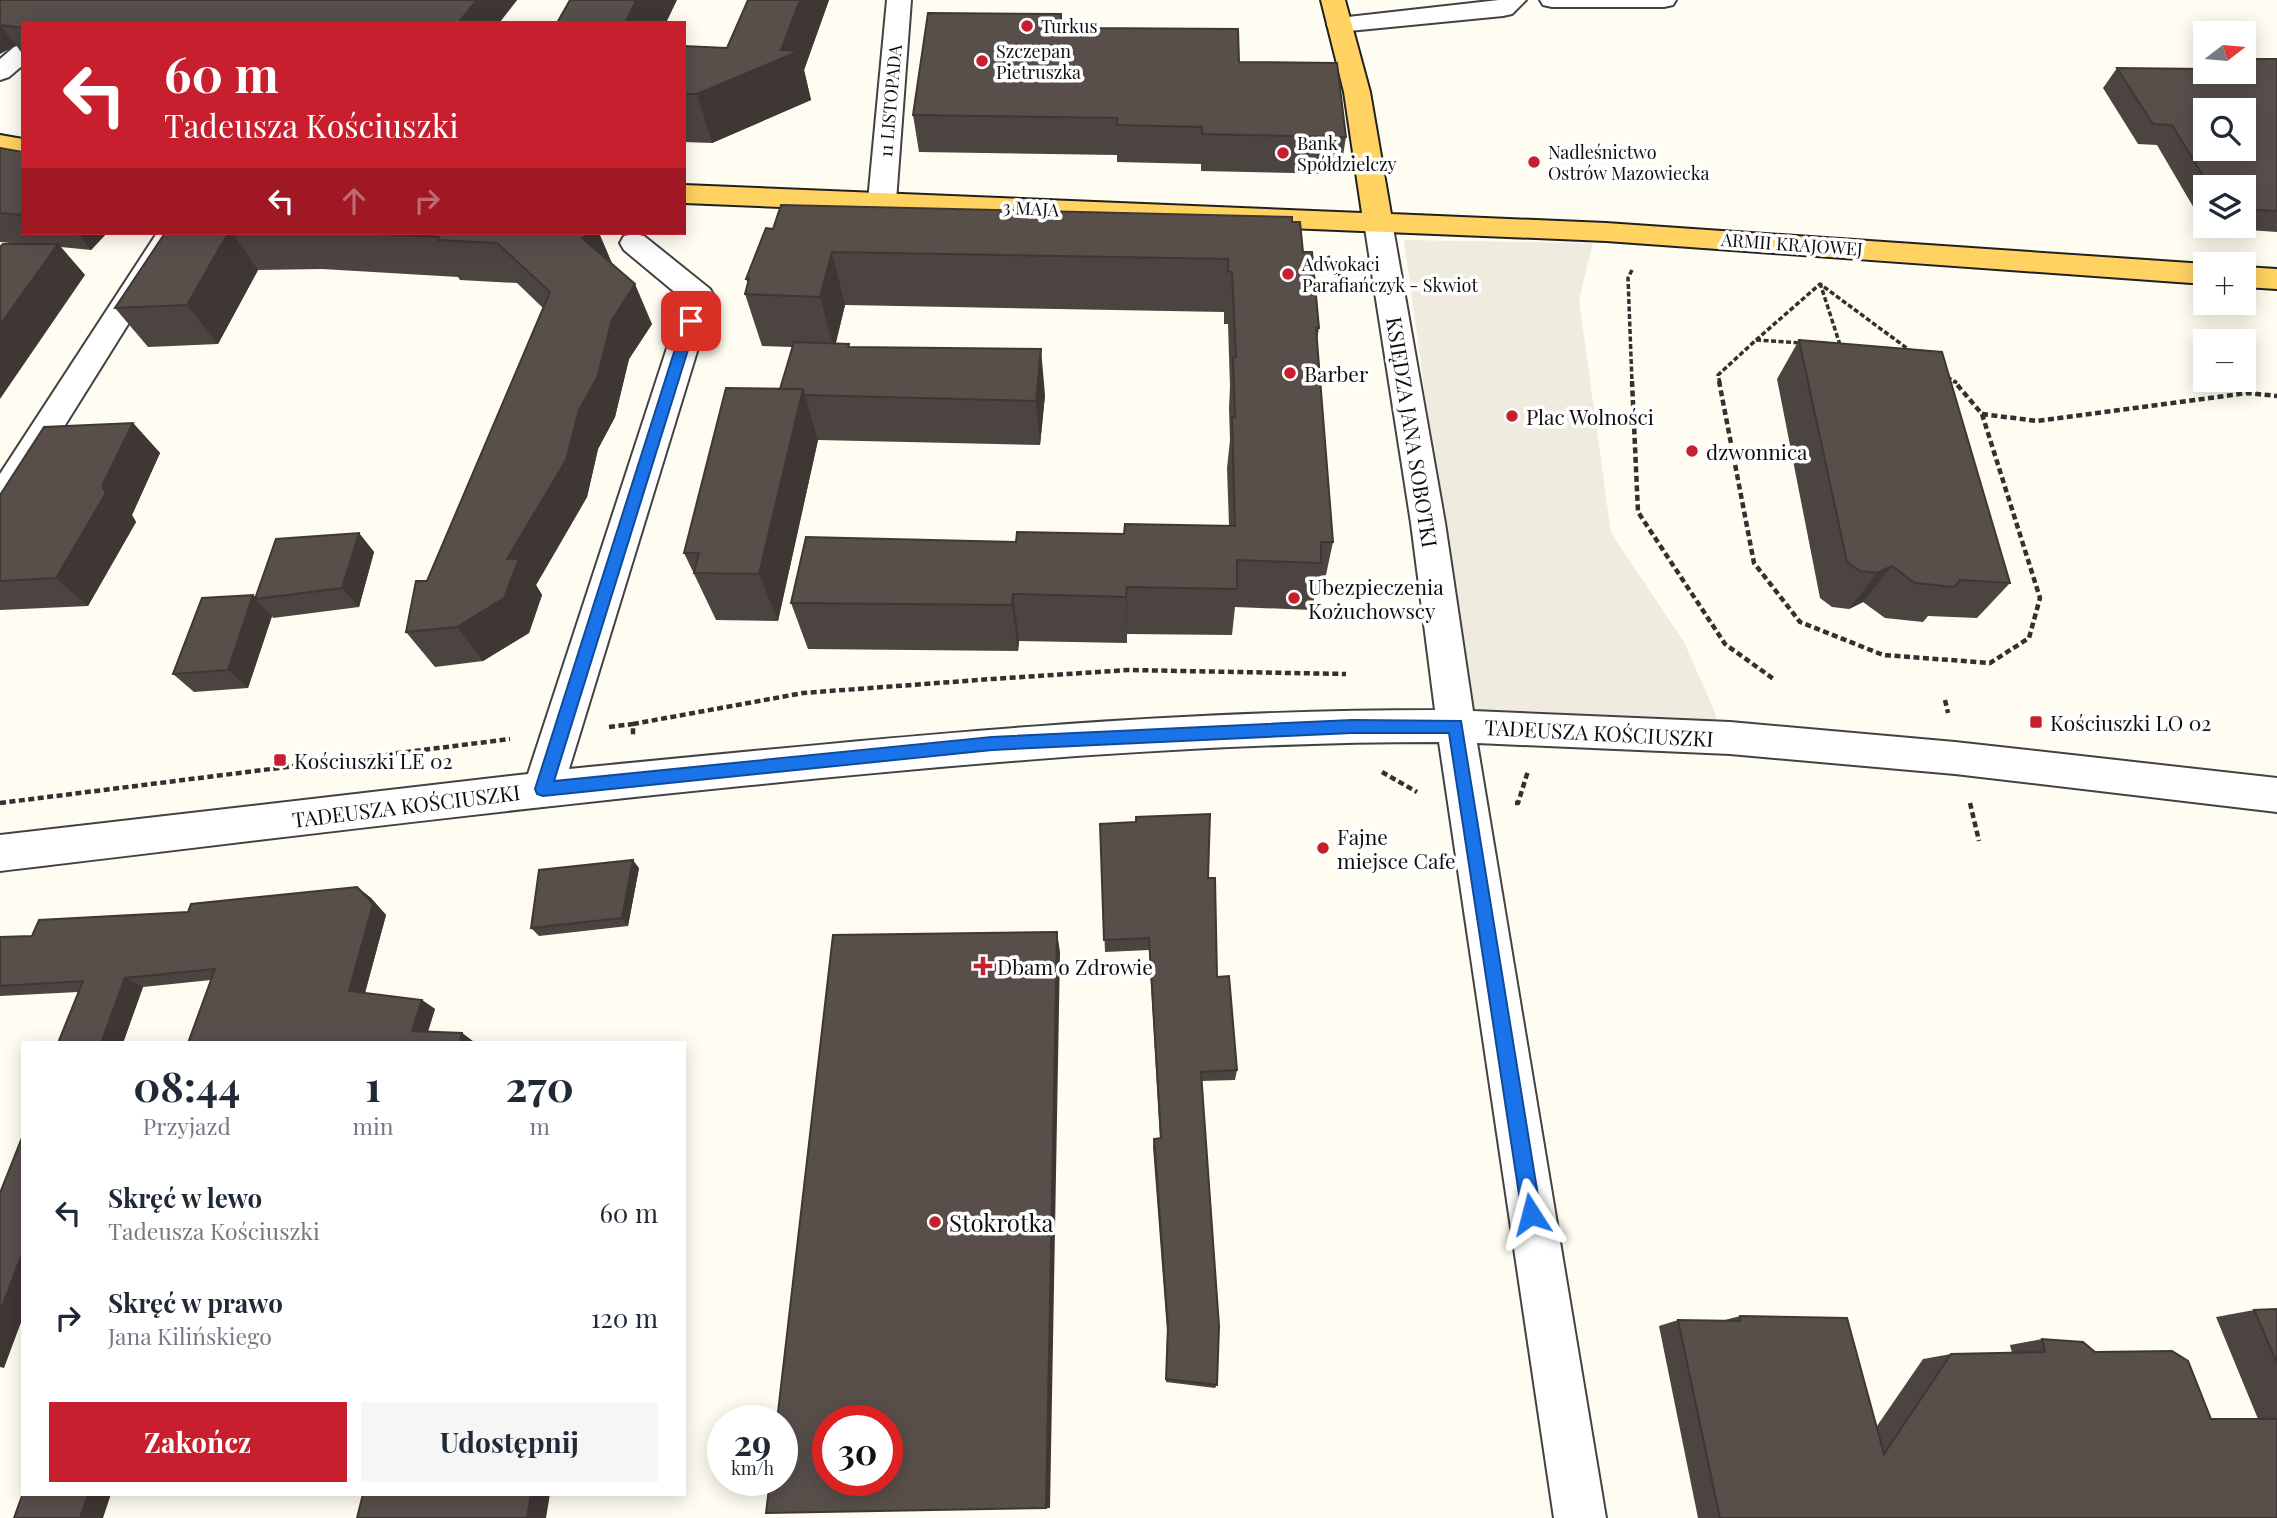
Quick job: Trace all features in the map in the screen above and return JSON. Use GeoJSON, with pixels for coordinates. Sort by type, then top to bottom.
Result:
{"type":"FeatureCollection","features":[{"type":"Feature","properties":{"kind":"main road"},"geometry":{"type":"LineString","coordinates":[[1336,13],[1357,92],[1378,222]]}},
{"type":"Feature","properties":{"kind":"main road"},"geometry":{"type":"LineString","coordinates":[[0,143],[21,147]]}},
{"type":"Feature","properties":{"kind":"main road","name":"3 MAJA"},"geometry":{"type":"LineString","coordinates":[[686,194],[1378,222]]}},
{"type":"Feature","properties":{"kind":"main road","name":"ARMII KRAJOWEJ"},"geometry":{"type":"LineString","coordinates":[[1378,222],[1666,235],[2193,273]]}},
{"type":"Feature","properties":{"kind":"main road"},"geometry":{"type":"LineString","coordinates":[[2256,277],[2277,279]]}},
{"type":"Feature","properties":{"kind":"street","name":"11 LISTOPADA"},"geometry":{"type":"LineString","coordinates":[[882,201],[899,0]]}},
{"type":"Feature","properties":{"kind":"street"},"geometry":{"type":"LineString","coordinates":[[1336,13],[1503,9],[1514,0]]}},
{"type":"Feature","properties":{"kind":"street"},"geometry":{"type":"LineString","coordinates":[[1552,0],[1664,0]]}},
{"type":"Feature","properties":{"kind":"street"},"geometry":{"type":"LineString","coordinates":[[0,72],[21,54]]}},
{"type":"Feature","properties":{"kind":"street","name":"KSIĘDZA JANA SOBOTKI"},"geometry":{"type":"LineString","coordinates":[[1378,222],[1428,523],[1456,726],[1580,1518]]}},
{"type":"Feature","properties":{"kind":"street"},"geometry":{"type":"LineString","coordinates":[[0,501],[170,235]]}},
{"type":"Feature","properties":{"kind":"street"},"geometry":{"type":"LineString","coordinates":[[543,789],[699,296],[634,243]]}},
{"type":"Feature","properties":{"kind":"street","name":"TADEUSZA KOŚCIUSZKI"},"geometry":{"type":"LineString","coordinates":[[0,853],[543,789],[992,744],[1352,726],[1456,726],[1730,738],[1968,759],[2274,801]]}},
{"type":"Feature","properties":{"kind":"path"},"geometry":{"type":"LineString","coordinates":[[1633,267],[1628,278],[1638,512],[1725,644],[1775,680]]}},
{"type":"Feature","properties":{"kind":"path"},"geometry":{"type":"LineString","coordinates":[[1817,274],[1841,346],[1842,358]]}},
{"type":"Feature","properties":{"kind":"path"},"geometry":{"type":"LineString","coordinates":[[1820,284],[1718,375],[1754,563],[1800,622],[1882,655],[1990,663],[2029,638],[2039,598],[1982,414],[1959,385],[1940,372]]}},
{"type":"Feature","properties":{"kind":"path"},"geometry":{"type":"LineString","coordinates":[[1820,284],[1920,358],[1907,356]]}},
{"type":"Feature","properties":{"kind":"path"},"geometry":{"type":"LineString","coordinates":[[1756,340],[1805,344]]}},
{"type":"Feature","properties":{"kind":"path"},"geometry":{"type":"LineString","coordinates":[[1829,345],[1854,348]]}},
{"type":"Feature","properties":{"kind":"path"},"geometry":{"type":"LineString","coordinates":[[1982,414],[2037,421],[2247,393],[2277,396]]}},
{"type":"Feature","properties":{"kind":"path"},"geometry":{"type":"LineString","coordinates":[[605,727],[803,693],[992,678],[1128,670],[1346,674]]}},
{"type":"Feature","properties":{"kind":"path"},"geometry":{"type":"LineString","coordinates":[[633,743],[634,724]]}},
{"type":"Feature","properties":{"kind":"path"},"geometry":{"type":"LineString","coordinates":[[0,803],[516,738]]}},
{"type":"Feature","properties":{"kind":"path"},"geometry":{"type":"LineString","coordinates":[[1968,792],[1979,841]]}},
{"type":"Feature","properties":{"kind":"shaded area","name":"Plac Wolności"},"geometry":{"type":"Polygon","coordinates":[[[1404,240],[1593,243],[1579,300],[1611,533],[1684,642],[1714,710],[1720,731],[1469,718],[1404,240]]]}},
{"type":"Feature","properties":{"kind":"building"},"geometry":{"type":"Polygon","coordinates":[[[0,0],[477,0],[460,21],[21,21],[21,28],[0,25],[0,0]]]}},
{"type":"Feature","properties":{"kind":"building"},"geometry":{"type":"Polygon","coordinates":[[[570,0],[636,0],[626,21],[558,21],[570,0]]]}},
{"type":"Feature","properties":{"kind":"building"},"geometry":{"type":"Polygon","coordinates":[[[748,0],[800,0],[781,50],[799,51],[697,94],[686,94],[686,46],[727,48],[748,0]]]}},
{"type":"Feature","properties":{"kind":"building"},"geometry":{"type":"Polygon","coordinates":[[[928,13],[1061,14],[1061,23],[1081,23],[1081,28],[1238,29],[1239,62],[1337,63],[1346,137],[1202,134],[1202,127],[1117,125],[1117,118],[913,115],[928,13]]]}},
{"type":"Feature","properties":{"kind":"building"},"geometry":{"type":"Polygon","coordinates":[[[2256,59],[2277,59],[2277,211],[2256,210],[2256,175],[2203,175],[2194,161],[2256,161],[2256,98],[2193,98],[2193,159],[2172,125],[2153,124],[2117,68],[2193,69],[2193,84],[2256,84],[2256,59]]]}},
{"type":"Feature","properties":{"kind":"building"},"geometry":{"type":"Polygon","coordinates":[[[0,148],[21,152],[21,215],[0,213],[0,148]]]}},
{"type":"Feature","properties":{"kind":"building"},"geometry":{"type":"Polygon","coordinates":[[[781,205],[1292,217],[1292,222],[1300,222],[1303,252],[1312,252],[1333,542],[1321,542],[1321,563],[1237,560],[1237,589],[1127,587],[1126,597],[1013,594],[1012,605],[791,603],[806,537],[1016,542],[1017,532],[1124,534],[1125,524],[1235,526],[1232,417],[1235,417],[1233,357],[1236,357],[1232,272],[1228,272],[1228,259],[832,252],[820,297],[745,294],[749,279],[746,279],[766,228],[773,229],[781,205]]]}},
{"type":"Feature","properties":{"kind":"building"},"geometry":{"type":"Polygon","coordinates":[[[164,235],[227,235],[187,305],[115,308],[164,235]]]}},
{"type":"Feature","properties":{"kind":"building"},"geometry":{"type":"Polygon","coordinates":[[[400,235],[587,235],[582,238],[635,284],[612,320],[597,378],[579,410],[566,460],[507,559],[519,559],[504,598],[457,627],[406,632],[416,581],[427,581],[550,292],[497,243],[438,240],[439,237],[400,235]]]}},
{"type":"Feature","properties":{"kind":"building"},"geometry":{"type":"Polygon","coordinates":[[[3,244],[58,244],[0,325],[0,247],[3,244]]]}},
{"type":"Feature","properties":{"kind":"building"},"geometry":{"type":"Polygon","coordinates":[[[1799,340],[1942,352],[2010,583],[1960,580],[1954,587],[1915,583],[1892,566],[1877,573],[1860,571],[1847,562],[1799,340]]]}},
{"type":"Feature","properties":{"kind":"building"},"geometry":{"type":"Polygon","coordinates":[[[794,342],[849,344],[848,347],[1041,349],[1036,401],[804,395],[803,389],[780,389],[794,342]]]}},
{"type":"Feature","properties":{"kind":"building"},"geometry":{"type":"Polygon","coordinates":[[[726,388],[803,389],[759,574],[694,573],[699,553],[684,553],[726,388]]]}},
{"type":"Feature","properties":{"kind":"building"},"geometry":{"type":"Polygon","coordinates":[[[133,423],[102,486],[106,493],[56,578],[0,581],[0,495],[44,427],[133,423]]]}},
{"type":"Feature","properties":{"kind":"building"},"geometry":{"type":"Polygon","coordinates":[[[359,533],[342,588],[255,599],[276,539],[359,533]]]}},
{"type":"Feature","properties":{"kind":"building"},"geometry":{"type":"Polygon","coordinates":[[[253,595],[228,670],[173,674],[202,598],[253,595]]]}},
{"type":"Feature","properties":{"kind":"building"},"geometry":{"type":"Polygon","coordinates":[[[1210,814],[1208,878],[1215,878],[1217,977],[1229,976],[1237,1070],[1201,1072],[1219,1326],[1217,1385],[1166,1379],[1168,1327],[1154,1139],[1161,1138],[1149,938],[1104,940],[1100,824],[1136,822],[1136,817],[1210,814]]]}},
{"type":"Feature","properties":{"kind":"building"},"geometry":{"type":"Polygon","coordinates":[[[633,860],[622,918],[531,928],[539,870],[633,860]]]}},
{"type":"Feature","properties":{"kind":"building"},"geometry":{"type":"Polygon","coordinates":[[[357,887],[373,904],[349,991],[422,1000],[412,1031],[462,1033],[460,1041],[189,1041],[215,969],[125,978],[102,1041],[59,1041],[83,981],[0,986],[0,937],[32,936],[39,920],[188,912],[191,904],[357,887]]]}},
{"type":"Feature","properties":{"kind":"building","name":"Stokrotka"},"geometry":{"type":"Polygon","coordinates":[[[1057,932],[1046,1508],[766,1513],[768,1496],[798,1496],[798,1405],[779,1405],[833,935],[1057,932]]]}},
{"type":"Feature","properties":{"kind":"building"},"geometry":{"type":"Polygon","coordinates":[[[21,1140],[21,1256],[0,1312],[0,1193],[21,1140]]]}},
{"type":"Feature","properties":{"kind":"building"},"geometry":{"type":"Polygon","coordinates":[[[2277,1309],[2277,1363],[2254,1310],[2277,1309]]]}},
{"type":"Feature","properties":{"kind":"building"},"geometry":{"type":"Polygon","coordinates":[[[1740,1316],[1847,1318],[1884,1454],[1951,1354],[2045,1352],[2042,1339],[2083,1342],[2095,1352],[2172,1351],[2188,1361],[2211,1419],[2277,1419],[2277,1518],[1720,1518],[1678,1320],[1740,1321],[1740,1316]]]}},
{"type":"Feature","properties":{"kind":"building"},"geometry":{"type":"Polygon","coordinates":[[[22,1496],[87,1496],[80,1518],[14,1518],[22,1496]]]}},
{"type":"Feature","properties":{"kind":"building"},"geometry":{"type":"Polygon","coordinates":[[[362,1496],[531,1496],[527,1518],[357,1518],[362,1496]]]}},
{"type":"Feature","properties":{"kind":"place","name":"Turkus"},"geometry":{"type":"Point","coordinates":[1027,26]}},
{"type":"Feature","properties":{"kind":"place","name":"Szczepan Pietruszka"},"geometry":{"type":"Point","coordinates":[982,61]}},
{"type":"Feature","properties":{"kind":"place","name":"Bank Spółdzielczy"},"geometry":{"type":"Point","coordinates":[1283,153]}},
{"type":"Feature","properties":{"kind":"place","name":"Nadleśnictwo Ostrów Mazowiecka"},"geometry":{"type":"Point","coordinates":[1534,162]}},
{"type":"Feature","properties":{"kind":"place","name":"Adwokaci Parafiańczyk - Skwiot"},"geometry":{"type":"Point","coordinates":[1288,274]}},
{"type":"Feature","properties":{"kind":"place","name":"Barber"},"geometry":{"type":"Point","coordinates":[1290,373]}},
{"type":"Feature","properties":{"kind":"place","name":"Plac Wolności"},"geometry":{"type":"Point","coordinates":[1512,416]}},
{"type":"Feature","properties":{"kind":"place","name":"dzwonnica"},"geometry":{"type":"Point","coordinates":[1692,451]}},
{"type":"Feature","properties":{"kind":"place","name":"Ubezpieczenia Kożuchowscy"},"geometry":{"type":"Point","coordinates":[1294,598]}},
{"type":"Feature","properties":{"kind":"place","name":"Kościuszki LO 02"},"geometry":{"type":"Point","coordinates":[2036,722]}},
{"type":"Feature","properties":{"kind":"place","name":"Kościuszki LE 02"},"geometry":{"type":"Point","coordinates":[280,760]}},
{"type":"Feature","properties":{"kind":"place","name":"Fajne miejsce Cafe"},"geometry":{"type":"Point","coordinates":[1323,848]}},
{"type":"Feature","properties":{"kind":"place","name":"Dbam o Zdrowie"},"geometry":{"type":"Point","coordinates":[983,966]}},
{"type":"Feature","properties":{"kind":"place","name":"Stokrotka"},"geometry":{"type":"Point","coordinates":[935,1222]}},
{"type":"Feature","properties":{"kind":"route"},"geometry":{"type":"LineString","coordinates":[[691,321],[543,789],[992,744],[1352,726],[1456,726],[1465,800],[1531,1214]]}}]}
